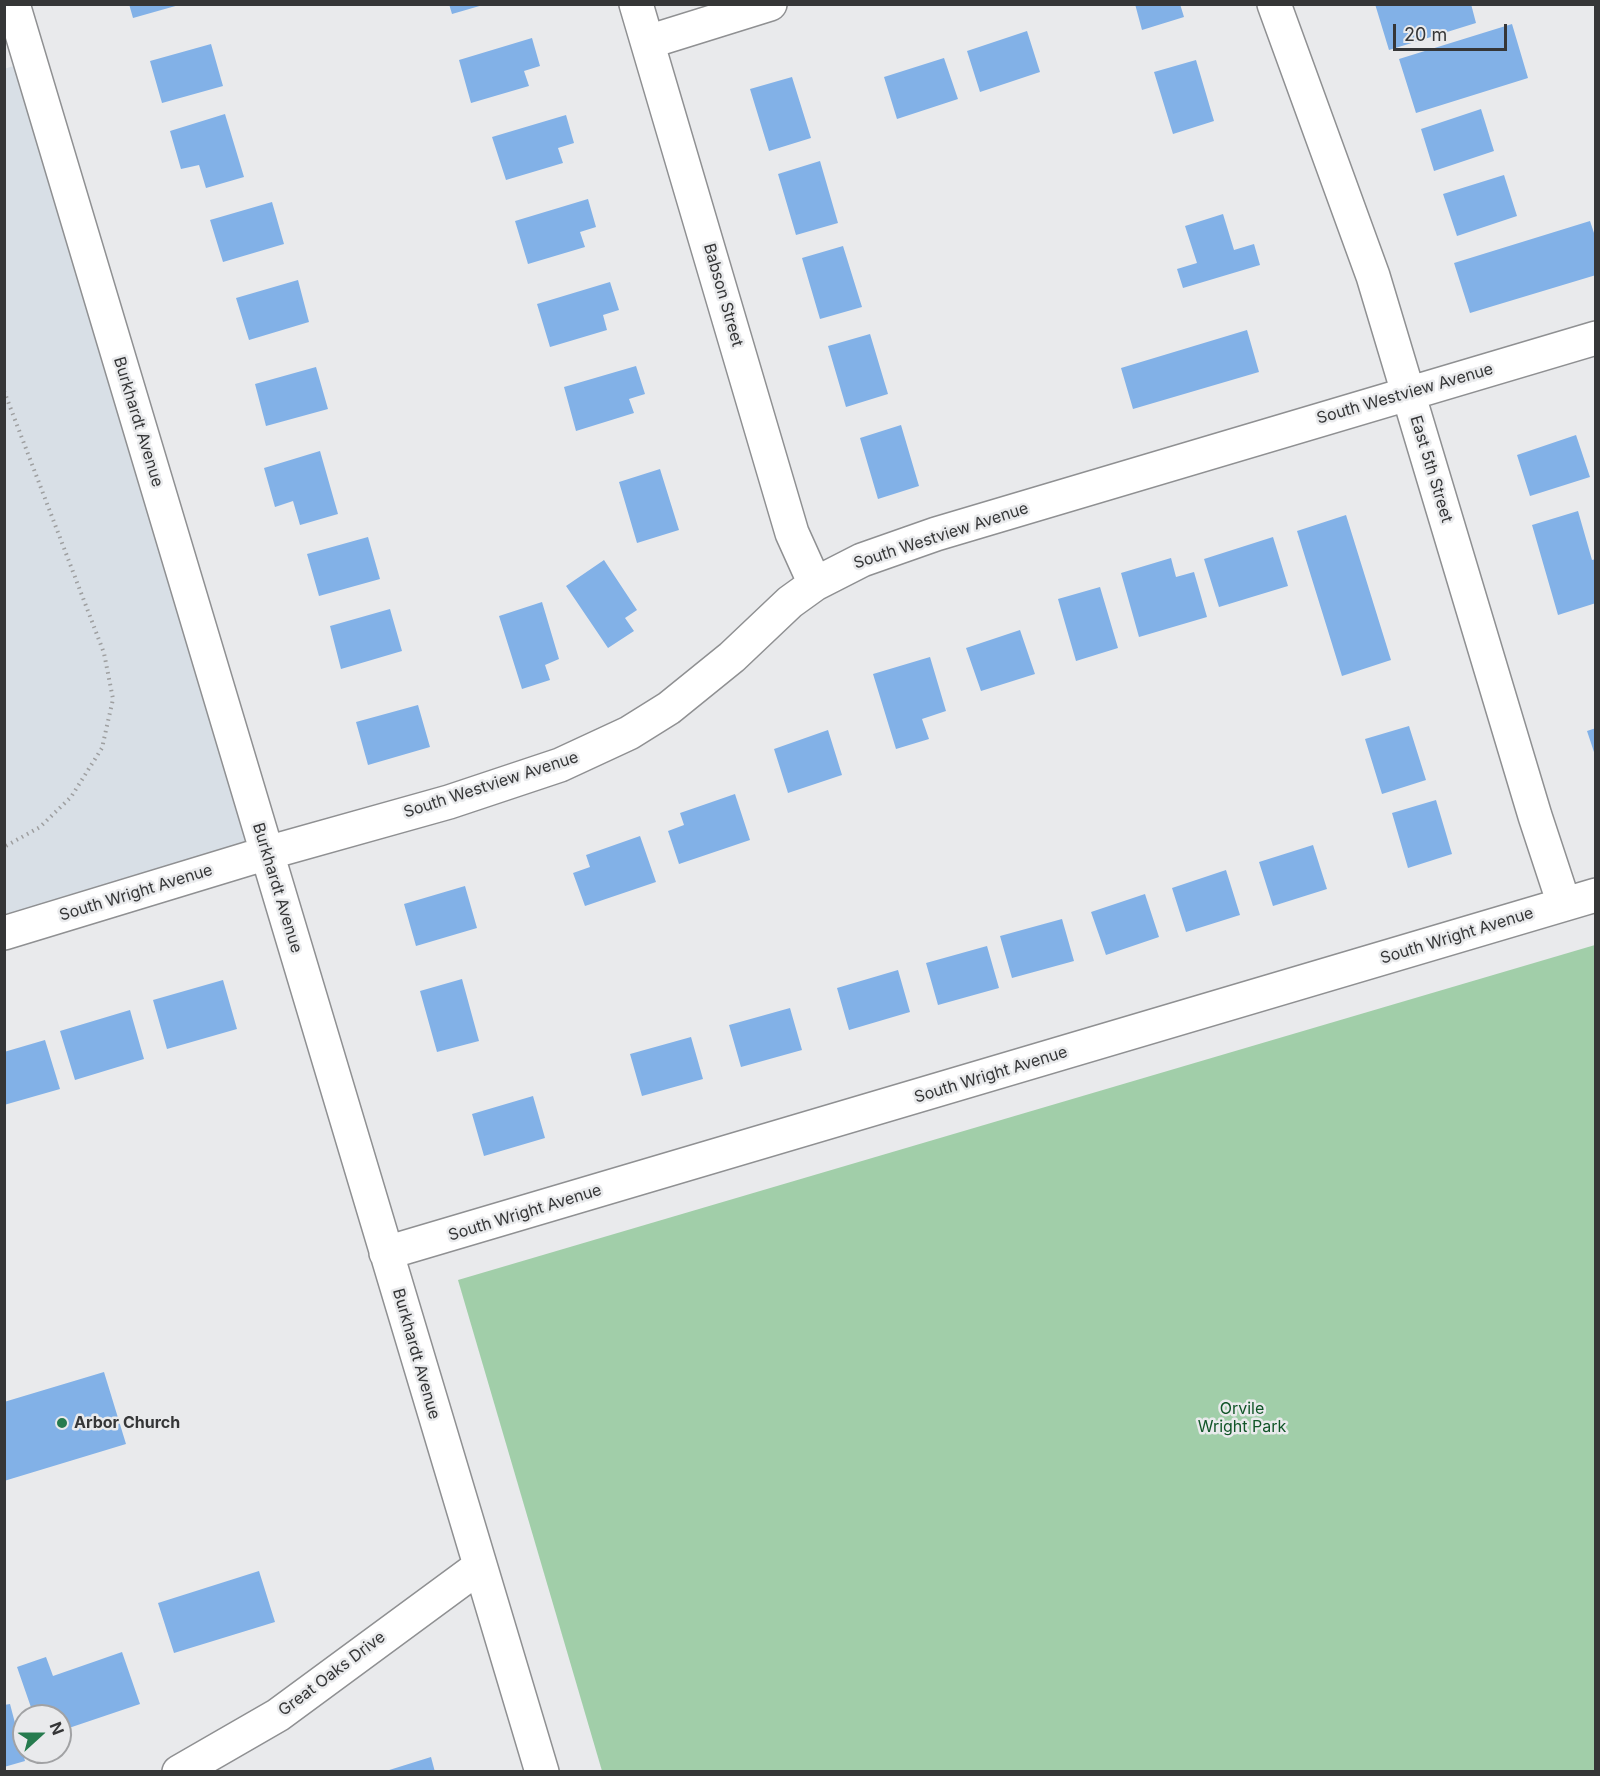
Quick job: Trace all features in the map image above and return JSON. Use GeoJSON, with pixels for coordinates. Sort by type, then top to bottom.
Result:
{"type":"FeatureCollection","features":[{"type":"Feature","properties":{"kind":"street","name":"Burkhardt Avenue"},"geometry":{"type":"LineString","coordinates":[[13,4],[542,1772]]}},
{"type":"Feature","properties":{"kind":"street","name":"Babson Street"},"geometry":{"type":"LineString","coordinates":[[636,4],[792,533],[815,584]]}},
{"type":"Feature","properties":{"kind":"street"},"geometry":{"type":"LineString","coordinates":[[648,42],[770,4]]}},
{"type":"Feature","properties":{"kind":"street","name":"East 5th Street"},"geometry":{"type":"LineString","coordinates":[[1274,4],[1373,276],[1535,816],[1564,904]]}},
{"type":"Feature","properties":{"kind":"street","name":"South Westview Avenue"},"geometry":{"type":"LineString","coordinates":[[267,853],[449,802],[549,769],[629,733],[669,708],[732,657],[790,602],[815,584],[862,560],[936,534],[1596,338]]}},
{"type":"Feature","properties":{"kind":"street","name":"South Wright Avenue"},"geometry":{"type":"LineString","coordinates":[[4,933],[267,853]]}},
{"type":"Feature","properties":{"kind":"street","name":"South Wright Avenue"},"geometry":{"type":"LineString","coordinates":[[386,1253],[1596,895]]}},
{"type":"Feature","properties":{"kind":"street","name":"Great Oaks Drive"},"geometry":{"type":"LineString","coordinates":[[179,1772],[279,1715],[479,1567]]}},
{"type":"Feature","properties":{"kind":"path"},"geometry":{"type":"LineString","coordinates":[[4,391],[104,653],[113,699],[102,748],[71,797],[40,828],[4,847]]}},
{"type":"Feature","properties":{"kind":"shaded area"},"geometry":{"type":"Polygon","coordinates":[[[29,61],[267,853],[4,933],[4,69],[29,61]]]}},
{"type":"Feature","properties":{"kind":"green space","name":"Orvile Wright Park"},"geometry":{"type":"Polygon","coordinates":[[[1595,945],[1595,1771],[602,1771],[458,1280],[1595,945]]]}},
{"type":"Feature","properties":{"kind":"building"},"geometry":{"type":"Polygon","coordinates":[[[129,4],[179,4],[179,5],[133,18],[129,4]]]}},
{"type":"Feature","properties":{"kind":"building"},"geometry":{"type":"Polygon","coordinates":[[[449,4],[483,4],[483,5],[452,14],[449,4]]]}},
{"type":"Feature","properties":{"kind":"building"},"geometry":{"type":"Polygon","coordinates":[[[1135,4],[1180,4],[1184,17],[1142,30],[1135,4]]]}},
{"type":"Feature","properties":{"kind":"building"},"geometry":{"type":"Polygon","coordinates":[[[1375,4],[1471,4],[1476,23],[1389,50],[1375,4]]]}},
{"type":"Feature","properties":{"kind":"building"},"geometry":{"type":"Polygon","coordinates":[[[1512,24],[1528,78],[1416,113],[1399,59],[1512,24]]]}},
{"type":"Feature","properties":{"kind":"building"},"geometry":{"type":"Polygon","coordinates":[[[1027,31],[1040,72],[980,92],[967,51],[1027,31]]]}},
{"type":"Feature","properties":{"kind":"building"},"geometry":{"type":"Polygon","coordinates":[[[532,38],[540,66],[524,71],[529,86],[471,103],[459,60],[532,38]]]}},
{"type":"Feature","properties":{"kind":"building"},"geometry":{"type":"Polygon","coordinates":[[[211,44],[223,86],[162,103],[150,61],[211,44]]]}},
{"type":"Feature","properties":{"kind":"building"},"geometry":{"type":"Polygon","coordinates":[[[944,58],[958,99],[897,119],[884,77],[944,58]]]}},
{"type":"Feature","properties":{"kind":"building"},"geometry":{"type":"Polygon","coordinates":[[[1196,60],[1214,121],[1173,134],[1154,72],[1196,60]]]}},
{"type":"Feature","properties":{"kind":"building"},"geometry":{"type":"Polygon","coordinates":[[[792,77],[811,138],[769,151],[750,89],[792,77]]]}},
{"type":"Feature","properties":{"kind":"building"},"geometry":{"type":"Polygon","coordinates":[[[1481,109],[1494,151],[1434,171],[1421,129],[1481,109]]]}},
{"type":"Feature","properties":{"kind":"building"},"geometry":{"type":"Polygon","coordinates":[[[225,114],[244,177],[206,188],[199,165],[181,169],[170,131],[225,114]]]}},
{"type":"Feature","properties":{"kind":"building"},"geometry":{"type":"Polygon","coordinates":[[[566,115],[574,143],[558,148],[563,163],[506,180],[492,137],[566,115]]]}},
{"type":"Feature","properties":{"kind":"building"},"geometry":{"type":"Polygon","coordinates":[[[820,161],[838,223],[796,235],[778,174],[820,161]]]}},
{"type":"Feature","properties":{"kind":"building"},"geometry":{"type":"Polygon","coordinates":[[[1504,175],[1517,216],[1457,236],[1443,194],[1504,175]]]}},
{"type":"Feature","properties":{"kind":"building"},"geometry":{"type":"Polygon","coordinates":[[[588,199],[596,227],[580,232],[585,247],[528,264],[515,221],[588,199]]]}},
{"type":"Feature","properties":{"kind":"building"},"geometry":{"type":"Polygon","coordinates":[[[272,202],[284,244],[223,262],[210,220],[272,202]]]}},
{"type":"Feature","properties":{"kind":"building"},"geometry":{"type":"Polygon","coordinates":[[[1223,214],[1234,250],[1254,244],[1260,265],[1183,288],[1177,269],[1197,263],[1185,226],[1223,214]]]}},
{"type":"Feature","properties":{"kind":"building"},"geometry":{"type":"Polygon","coordinates":[[[1590,221],[1596,239],[1596,275],[1470,313],[1454,263],[1590,221]]]}},
{"type":"Feature","properties":{"kind":"building"},"geometry":{"type":"Polygon","coordinates":[[[843,246],[862,307],[820,319],[802,258],[843,246]]]}},
{"type":"Feature","properties":{"kind":"building"},"geometry":{"type":"Polygon","coordinates":[[[298,280],[309,322],[249,340],[236,298],[298,280]]]}},
{"type":"Feature","properties":{"kind":"building"},"geometry":{"type":"Polygon","coordinates":[[[610,282],[619,310],[603,315],[607,330],[550,347],[537,304],[610,282]]]}},
{"type":"Feature","properties":{"kind":"building"},"geometry":{"type":"Polygon","coordinates":[[[1247,330],[1259,372],[1133,409],[1121,368],[1247,330]]]}},
{"type":"Feature","properties":{"kind":"building"},"geometry":{"type":"Polygon","coordinates":[[[870,334],[888,394],[846,407],[828,346],[870,334]]]}},
{"type":"Feature","properties":{"kind":"building"},"geometry":{"type":"Polygon","coordinates":[[[636,366],[645,394],[629,399],[634,413],[576,431],[564,387],[636,366]]]}},
{"type":"Feature","properties":{"kind":"building"},"geometry":{"type":"Polygon","coordinates":[[[316,367],[328,409],[266,426],[255,384],[316,367]]]}},
{"type":"Feature","properties":{"kind":"building"},"geometry":{"type":"Polygon","coordinates":[[[901,425],[919,486],[878,499],[860,438],[901,425]]]}},
{"type":"Feature","properties":{"kind":"building"},"geometry":{"type":"Polygon","coordinates":[[[1576,435],[1590,477],[1530,496],[1517,455],[1576,435]]]}},
{"type":"Feature","properties":{"kind":"building"},"geometry":{"type":"Polygon","coordinates":[[[320,451],[338,514],[300,525],[293,501],[275,507],[264,468],[320,451]]]}},
{"type":"Feature","properties":{"kind":"building"},"geometry":{"type":"Polygon","coordinates":[[[660,469],[679,530],[637,543],[619,482],[660,469]]]}},
{"type":"Feature","properties":{"kind":"building"},"geometry":{"type":"Polygon","coordinates":[[[1578,511],[1592,560],[1596,559],[1596,603],[1558,615],[1532,525],[1578,511]]]}},
{"type":"Feature","properties":{"kind":"building"},"geometry":{"type":"Polygon","coordinates":[[[1346,515],[1391,660],[1342,676],[1297,531],[1346,515]]]}},
{"type":"Feature","properties":{"kind":"building"},"geometry":{"type":"Polygon","coordinates":[[[368,537],[380,579],[319,596],[307,554],[368,537]]]}},
{"type":"Feature","properties":{"kind":"building"},"geometry":{"type":"Polygon","coordinates":[[[1273,537],[1288,586],[1219,607],[1204,559],[1273,537]]]}},
{"type":"Feature","properties":{"kind":"building"},"geometry":{"type":"Polygon","coordinates":[[[1171,558],[1176,577],[1194,572],[1207,617],[1139,637],[1121,573],[1171,558]]]}},
{"type":"Feature","properties":{"kind":"building"},"geometry":{"type":"Polygon","coordinates":[[[604,560],[637,610],[625,618],[634,631],[608,648],[566,586],[604,560]]]}},
{"type":"Feature","properties":{"kind":"building"},"geometry":{"type":"Polygon","coordinates":[[[1100,587],[1118,648],[1076,661],[1058,599],[1100,587]]]}},
{"type":"Feature","properties":{"kind":"building"},"geometry":{"type":"Polygon","coordinates":[[[542,602],[559,659],[545,665],[550,680],[522,689],[499,616],[542,602]]]}},
{"type":"Feature","properties":{"kind":"building"},"geometry":{"type":"Polygon","coordinates":[[[390,609],[402,651],[341,669],[330,626],[390,609]]]}},
{"type":"Feature","properties":{"kind":"building"},"geometry":{"type":"Polygon","coordinates":[[[1020,630],[1035,674],[981,691],[966,648],[1020,630]]]}},
{"type":"Feature","properties":{"kind":"building"},"geometry":{"type":"Polygon","coordinates":[[[930,657],[946,711],[922,719],[929,739],[896,749],[873,674],[930,657]]]}},
{"type":"Feature","properties":{"kind":"building"},"geometry":{"type":"Polygon","coordinates":[[[418,705],[430,747],[368,765],[356,722],[418,705]]]}},
{"type":"Feature","properties":{"kind":"building"},"geometry":{"type":"Polygon","coordinates":[[[1409,726],[1426,780],[1382,794],[1365,739],[1409,726]]]}},
{"type":"Feature","properties":{"kind":"building"},"geometry":{"type":"Polygon","coordinates":[[[1596,728],[1596,755],[1595,755],[1587,731],[1596,728]]]}},
{"type":"Feature","properties":{"kind":"building"},"geometry":{"type":"Polygon","coordinates":[[[828,730],[842,775],[788,793],[774,749],[828,730]]]}},
{"type":"Feature","properties":{"kind":"building"},"geometry":{"type":"Polygon","coordinates":[[[735,794],[750,840],[679,864],[668,831],[684,825],[680,813],[735,794]]]}},
{"type":"Feature","properties":{"kind":"building"},"geometry":{"type":"Polygon","coordinates":[[[1436,800],[1452,854],[1408,868],[1392,813],[1436,800]]]}},
{"type":"Feature","properties":{"kind":"building"},"geometry":{"type":"Polygon","coordinates":[[[640,836],[656,882],[585,906],[573,873],[590,867],[586,855],[640,836]]]}},
{"type":"Feature","properties":{"kind":"building"},"geometry":{"type":"Polygon","coordinates":[[[1313,845],[1327,889],[1273,906],[1259,862],[1313,845]]]}},
{"type":"Feature","properties":{"kind":"building"},"geometry":{"type":"Polygon","coordinates":[[[1226,870],[1240,915],[1186,932],[1172,888],[1226,870]]]}},
{"type":"Feature","properties":{"kind":"building"},"geometry":{"type":"Polygon","coordinates":[[[465,886],[477,928],[416,946],[404,904],[465,886]]]}},
{"type":"Feature","properties":{"kind":"building"},"geometry":{"type":"Polygon","coordinates":[[[1145,894],[1159,937],[1106,955],[1091,912],[1145,894]]]}},
{"type":"Feature","properties":{"kind":"building"},"geometry":{"type":"Polygon","coordinates":[[[1062,919],[1074,961],[1012,978],[1000,936],[1062,919]]]}},
{"type":"Feature","properties":{"kind":"building"},"geometry":{"type":"Polygon","coordinates":[[[987,946],[999,988],[938,1005],[926,963],[987,946]]]}},
{"type":"Feature","properties":{"kind":"building"},"geometry":{"type":"Polygon","coordinates":[[[898,970],[910,1012],[849,1030],[837,988],[898,970]]]}},
{"type":"Feature","properties":{"kind":"building"},"geometry":{"type":"Polygon","coordinates":[[[462,979],[479,1041],[437,1052],[420,991],[462,979]]]}},
{"type":"Feature","properties":{"kind":"building"},"geometry":{"type":"Polygon","coordinates":[[[223,980],[237,1029],[167,1049],[153,1000],[223,980]]]}},
{"type":"Feature","properties":{"kind":"building"},"geometry":{"type":"Polygon","coordinates":[[[790,1008],[802,1050],[741,1067],[729,1025],[790,1008]]]}},
{"type":"Feature","properties":{"kind":"building"},"geometry":{"type":"Polygon","coordinates":[[[130,1010],[144,1059],[75,1080],[60,1031],[130,1010]]]}},
{"type":"Feature","properties":{"kind":"building"},"geometry":{"type":"Polygon","coordinates":[[[691,1037],[703,1079],[642,1096],[630,1054],[691,1037]]]}},
{"type":"Feature","properties":{"kind":"building"},"geometry":{"type":"Polygon","coordinates":[[[45,1040],[60,1089],[4,1105],[4,1052],[45,1040]]]}},
{"type":"Feature","properties":{"kind":"building"},"geometry":{"type":"Polygon","coordinates":[[[533,1096],[545,1138],[484,1156],[472,1114],[533,1096]]]}},
{"type":"Feature","properties":{"kind":"building","name":"Arbor Church"},"geometry":{"type":"Polygon","coordinates":[[[104,1372],[126,1444],[4,1481],[4,1402],[104,1372]]]}},
{"type":"Feature","properties":{"kind":"building"},"geometry":{"type":"Polygon","coordinates":[[[259,1571],[275,1622],[174,1653],[158,1603],[259,1571]]]}},
{"type":"Feature","properties":{"kind":"building"},"geometry":{"type":"Polygon","coordinates":[[[122,1652],[140,1704],[72,1727],[72,1704],[30,1704],[17,1667],[46,1657],[53,1676],[122,1652]]]}},
{"type":"Feature","properties":{"kind":"building"},"geometry":{"type":"Polygon","coordinates":[[[10,1704],[12,1712],[12,1764],[14,1764],[4,1767],[4,1705],[10,1704]]]}},
{"type":"Feature","properties":{"kind":"building"},"geometry":{"type":"Polygon","coordinates":[[[431,1757],[435,1772],[386,1772],[386,1771],[431,1757]]]}},
{"type":"Feature","properties":{"kind":"place","name":"Arbor Church"},"geometry":{"type":"Point","coordinates":[62,1423]}}]}
